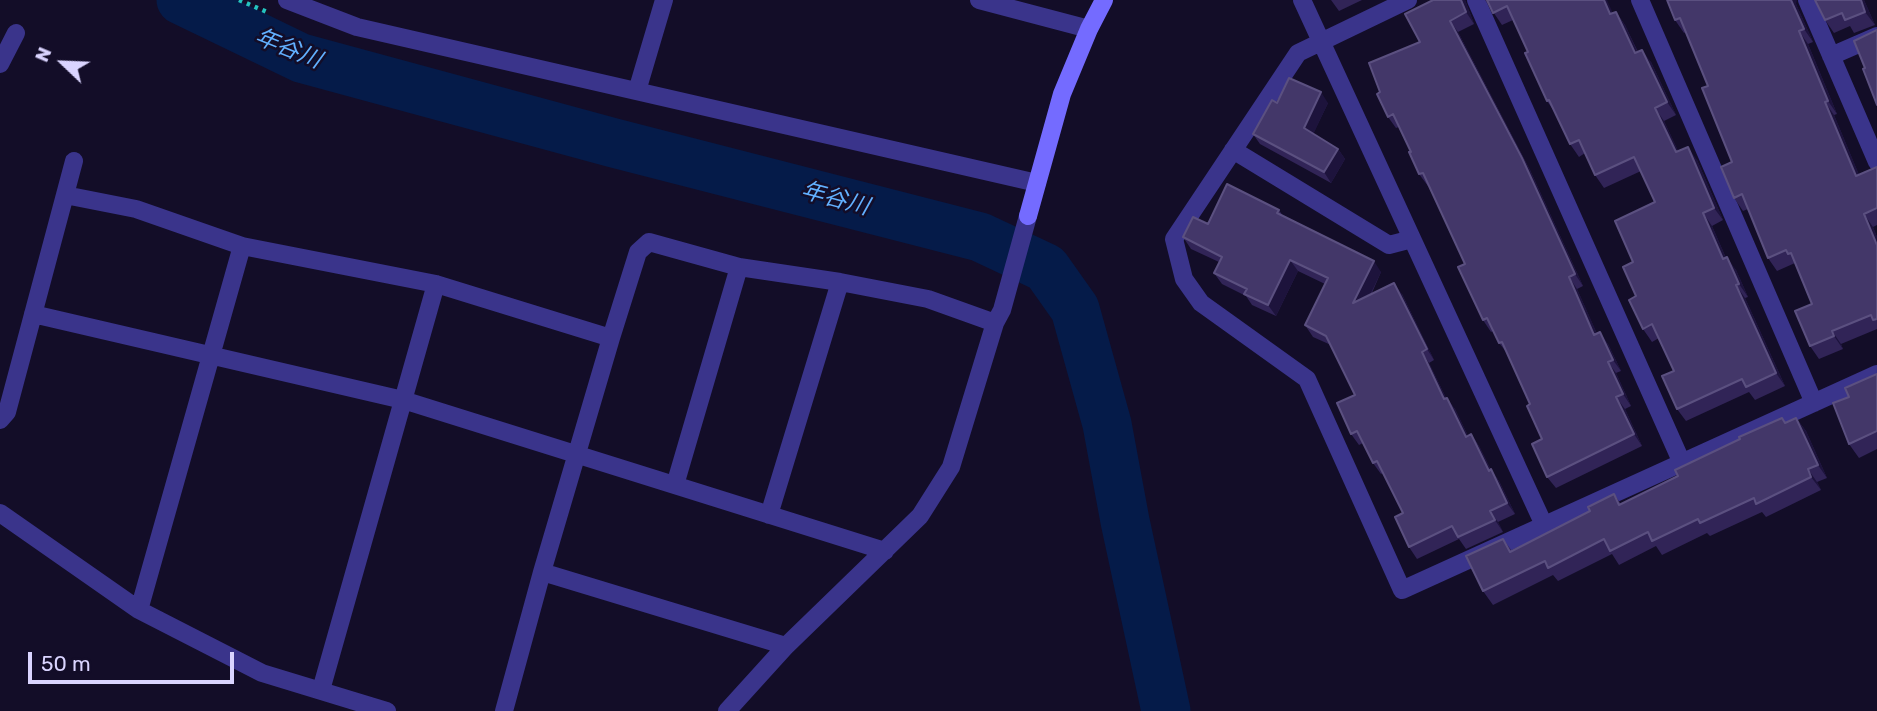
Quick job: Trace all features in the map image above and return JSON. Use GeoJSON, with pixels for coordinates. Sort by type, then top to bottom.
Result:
{"type":"FeatureCollection","features":[{"type":"Feature","properties":{"kind":"street"},"geometry":{"type":"LineString","coordinates":[[287,0],[357,27],[1037,183]]}},
{"type":"Feature","properties":{"kind":"street"},"geometry":{"type":"LineString","coordinates":[[637,91],[664,0]]}},
{"type":"Feature","properties":{"kind":"street"},"geometry":{"type":"LineString","coordinates":[[979,0],[1089,29]]}},
{"type":"Feature","properties":{"kind":"street"},"geometry":{"type":"LineString","coordinates":[[727,711],[786,646],[920,516],[951,467],[998,317],[1062,94],[1104,0]]}},
{"type":"Feature","properties":{"kind":"street"},"geometry":{"type":"LineString","coordinates":[[1301,0],[1544,526]]}},
{"type":"Feature","properties":{"kind":"street"},"geometry":{"type":"LineString","coordinates":[[1408,0],[1298,53],[1174,239],[1184,279],[1202,303],[1307,379],[1402,590],[1877,374]]}},
{"type":"Feature","properties":{"kind":"street"},"geometry":{"type":"LineString","coordinates":[[1476,0],[1682,463]]}},
{"type":"Feature","properties":{"kind":"street"},"geometry":{"type":"LineString","coordinates":[[1640,0],[1814,403]]}},
{"type":"Feature","properties":{"kind":"street"},"geometry":{"type":"LineString","coordinates":[[1807,0],[1877,162]]}},
{"type":"Feature","properties":{"kind":"street"},"geometry":{"type":"LineString","coordinates":[[0,64],[16,33]]}},
{"type":"Feature","properties":{"kind":"street"},"geometry":{"type":"LineString","coordinates":[[1831,56],[1877,36]]}},
{"type":"Feature","properties":{"kind":"street"},"geometry":{"type":"LineString","coordinates":[[1233,150],[1389,245],[1412,239]]}},
{"type":"Feature","properties":{"kind":"street"},"geometry":{"type":"LineString","coordinates":[[0,419],[7,412],[74,161]]}},
{"type":"Feature","properties":{"kind":"street"},"geometry":{"type":"LineString","coordinates":[[65,195],[136,209],[242,246],[436,284],[611,338]]}},
{"type":"Feature","properties":{"kind":"street"},"geometry":{"type":"LineString","coordinates":[[504,711],[611,338],[638,252],[649,242],[739,267],[840,282],[928,299],[998,317]]}},
{"type":"Feature","properties":{"kind":"street"},"geometry":{"type":"LineString","coordinates":[[139,610],[242,246]]}},
{"type":"Feature","properties":{"kind":"street"},"geometry":{"type":"LineString","coordinates":[[675,485],[739,267]]}},
{"type":"Feature","properties":{"kind":"street"},"geometry":{"type":"LineString","coordinates":[[769,515],[840,282]]}},
{"type":"Feature","properties":{"kind":"street"},"geometry":{"type":"LineString","coordinates":[[321,691],[436,284]]}},
{"type":"Feature","properties":{"kind":"street"},"geometry":{"type":"LineString","coordinates":[[33,314],[403,400],[885,551]]}},
{"type":"Feature","properties":{"kind":"street"},"geometry":{"type":"LineString","coordinates":[[0,513],[139,610],[262,673],[387,711]]}},
{"type":"Feature","properties":{"kind":"street"},"geometry":{"type":"LineString","coordinates":[[542,572],[786,646]]}},
{"type":"Feature","properties":{"kind":"building"},"geometry":{"type":"Polygon","coordinates":[[[1433,0],[1461,0],[1466,12],[1450,21],[1522,158],[1575,274],[1569,277],[1594,335],[1600,332],[1613,360],[1608,362],[1623,394],[1616,397],[1634,434],[1547,477],[1532,444],[1542,439],[1527,406],[1530,404],[1502,342],[1499,343],[1487,318],[1483,320],[1458,267],[1465,264],[1423,173],[1419,174],[1393,114],[1388,117],[1377,94],[1380,92],[1369,63],[1420,42],[1405,14],[1433,0]]]}},
{"type":"Feature","properties":{"kind":"building"},"geometry":{"type":"Polygon","coordinates":[[[1487,0],[1604,0],[1610,14],[1616,12],[1635,53],[1642,50],[1667,102],[1655,108],[1676,152],[1688,147],[1714,208],[1703,213],[1723,259],[1727,257],[1739,284],[1736,285],[1776,373],[1746,387],[1742,379],[1677,409],[1662,376],[1674,371],[1652,324],[1643,329],[1629,300],[1636,296],[1623,267],[1633,262],[1615,221],[1655,202],[1634,157],[1595,175],[1579,140],[1570,144],[1549,100],[1547,101],[1507,6],[1493,13],[1487,0]]]}},
{"type":"Feature","properties":{"kind":"building"},"geometry":{"type":"Polygon","coordinates":[[[1667,0],[1791,0],[1804,29],[1799,31],[1828,101],[1825,102],[1856,176],[1877,167],[1877,208],[1864,214],[1877,245],[1877,319],[1873,320],[1871,315],[1832,331],[1834,336],[1810,346],[1795,311],[1812,304],[1791,253],[1788,254],[1786,250],[1768,258],[1742,194],[1734,198],[1721,167],[1732,162],[1702,88],[1708,86],[1680,18],[1675,20],[1667,0]]]}},
{"type":"Feature","properties":{"kind":"building"},"geometry":{"type":"Polygon","coordinates":[[[1815,0],[1861,0],[1865,12],[1845,20],[1842,13],[1825,20],[1815,0]]]}},
{"type":"Feature","properties":{"kind":"building"},"geometry":{"type":"Polygon","coordinates":[[[1877,30],[1877,105],[1854,41],[1877,30]]]}},
{"type":"Feature","properties":{"kind":"building"},"geometry":{"type":"Polygon","coordinates":[[[1289,78],[1321,92],[1304,128],[1338,149],[1324,172],[1253,134],[1272,100],[1277,103],[1289,78]]]}},
{"type":"Feature","properties":{"kind":"building"},"geometry":{"type":"Polygon","coordinates":[[[1227,184],[1279,210],[1277,213],[1374,261],[1353,303],[1394,283],[1427,349],[1422,352],[1444,399],[1447,398],[1466,437],[1471,434],[1507,503],[1490,511],[1495,520],[1458,537],[1452,526],[1409,547],[1395,517],[1403,513],[1377,461],[1373,463],[1357,431],[1351,434],[1337,403],[1355,395],[1326,336],[1305,325],[1328,278],[1290,260],[1268,305],[1244,294],[1247,289],[1214,273],[1222,257],[1183,237],[1193,217],[1208,224],[1227,184]]]}},
{"type":"Feature","properties":{"kind":"building"},"geometry":{"type":"Polygon","coordinates":[[[1877,374],[1877,431],[1849,444],[1833,403],[1849,397],[1845,388],[1877,374]]]}},
{"type":"Feature","properties":{"kind":"building"},"geometry":{"type":"Polygon","coordinates":[[[1782,418],[1785,423],[1796,418],[1818,465],[1808,469],[1811,477],[1756,504],[1754,498],[1700,523],[1698,519],[1652,541],[1648,532],[1610,551],[1604,539],[1548,568],[1545,561],[1483,591],[1466,556],[1503,539],[1510,552],[1590,511],[1588,507],[1614,494],[1619,505],[1678,476],[1675,470],[1782,418]]]}},
{"type":"Feature","properties":{"kind":"waterway","name":"年谷川"},"geometry":{"type":"LineString","coordinates":[[181,0],[301,58],[614,143],[980,237],[1046,268],[1075,309],[1107,424],[1166,711]]}}]}
